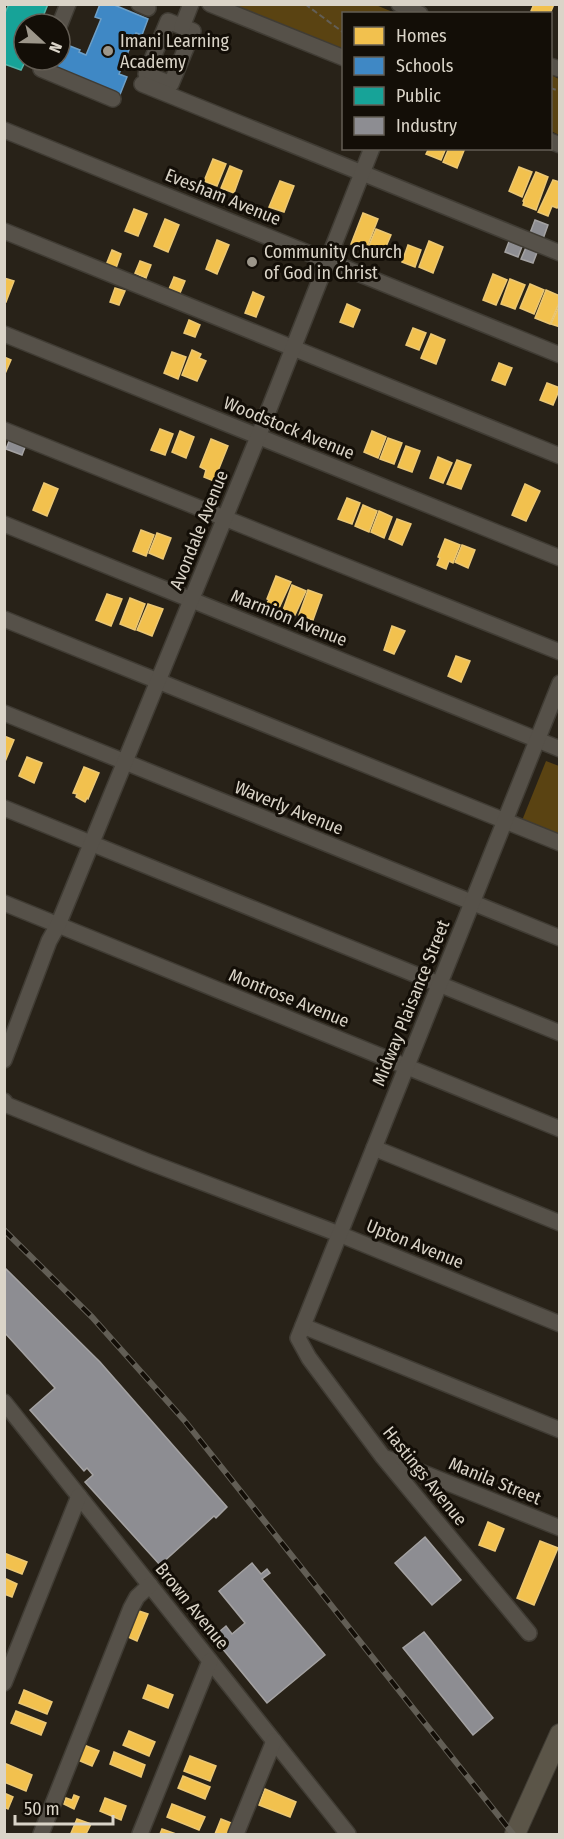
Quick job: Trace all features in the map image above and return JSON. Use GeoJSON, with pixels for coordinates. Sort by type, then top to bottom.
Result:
{"type":"FeatureCollection","features":[{"type":"Feature","properties":{"kind":"main road"},"geometry":{"type":"LineString","coordinates":[[516,1834],[560,1734]]}},
{"type":"Feature","properties":{"kind":"street"},"geometry":{"type":"LineString","coordinates":[[182,27],[191,4]]}},
{"type":"Feature","properties":{"kind":"street"},"geometry":{"type":"LineString","coordinates":[[210,4],[342,57]]}},
{"type":"Feature","properties":{"kind":"street"},"geometry":{"type":"LineString","coordinates":[[399,4],[417,12]]}},
{"type":"Feature","properties":{"kind":"street"},"geometry":{"type":"LineString","coordinates":[[48,72],[113,99]]}},
{"type":"Feature","properties":{"kind":"street"},"geometry":{"type":"LineString","coordinates":[[142,84],[560,253]]}},
{"type":"Feature","properties":{"kind":"street","name":"Evesham Avenue"},"geometry":{"type":"LineString","coordinates":[[4,130],[560,355]]}},
{"type":"Feature","properties":{"kind":"street","name":"Avondale Avenue"},"geometry":{"type":"LineString","coordinates":[[4,1060],[49,941],[58,925],[192,600],[371,150]]}},
{"type":"Feature","properties":{"kind":"street"},"geometry":{"type":"LineString","coordinates":[[4,231],[560,456]]}},
{"type":"Feature","properties":{"kind":"street","name":"Woodstock Avenue"},"geometry":{"type":"LineString","coordinates":[[4,334],[560,558]]}},
{"type":"Feature","properties":{"kind":"street"},"geometry":{"type":"LineString","coordinates":[[4,430],[560,652]]}},
{"type":"Feature","properties":{"kind":"street","name":"Marmion Avenue"},"geometry":{"type":"LineString","coordinates":[[4,524],[560,749]]}},
{"type":"Feature","properties":{"kind":"street"},"geometry":{"type":"LineString","coordinates":[[4,619],[560,843]]}},
{"type":"Feature","properties":{"kind":"street","name":"Midway Plaisance Street"},"geometry":{"type":"LineString","coordinates":[[301,1332],[560,683]]}},
{"type":"Feature","properties":{"kind":"street","name":"Waverly Avenue"},"geometry":{"type":"LineString","coordinates":[[4,713],[560,938]]}},
{"type":"Feature","properties":{"kind":"street"},"geometry":{"type":"LineString","coordinates":[[4,808],[560,1033]]}},
{"type":"Feature","properties":{"kind":"street","name":"Montrose Avenue"},"geometry":{"type":"LineString","coordinates":[[4,903],[560,1129]]}},
{"type":"Feature","properties":{"kind":"street","name":"Upton Avenue"},"geometry":{"type":"LineString","coordinates":[[4,1101],[7,1105],[339,1234],[560,1324]]}},
{"type":"Feature","properties":{"kind":"street"},"geometry":{"type":"LineString","coordinates":[[374,1148],[560,1223]]}},
{"type":"Feature","properties":{"kind":"street"},"geometry":{"type":"LineString","coordinates":[[301,1332],[560,1430]]}},
{"type":"Feature","properties":{"kind":"street","name":"Hastings Avenue"},"geometry":{"type":"LineString","coordinates":[[301,1332],[309,1358],[383,1457],[529,1633]]}},
{"type":"Feature","properties":{"kind":"street","name":"Brown Avenue"},"geometry":{"type":"LineString","coordinates":[[4,1402],[274,1741],[342,1832]]}},
{"type":"Feature","properties":{"kind":"street","name":"Manila Street"},"geometry":{"type":"LineString","coordinates":[[383,1457],[560,1528]]}},
{"type":"Feature","properties":{"kind":"street"},"geometry":{"type":"LineString","coordinates":[[4,1683],[79,1496]]}},
{"type":"Feature","properties":{"kind":"street"},"geometry":{"type":"LineString","coordinates":[[41,1834],[131,1608],[137,1597],[150,1586]]}},
{"type":"Feature","properties":{"kind":"street"},"geometry":{"type":"LineString","coordinates":[[140,1834],[210,1661]]}},
{"type":"Feature","properties":{"kind":"street"},"geometry":{"type":"LineString","coordinates":[[236,1834],[274,1741]]}},
{"type":"Feature","properties":{"kind":"path"},"geometry":{"type":"LineString","coordinates":[[305,4],[342,32]]}},
{"type":"Feature","properties":{"kind":"shaded area"},"geometry":{"type":"Polygon","coordinates":[[[231,5],[376,5],[393,12],[342,12],[342,50],[231,5]]]}},
{"type":"Feature","properties":{"kind":"shaded area"},"geometry":{"type":"Polygon","coordinates":[[[552,76],[559,79],[559,135],[552,132],[552,76]]]}},
{"type":"Feature","properties":{"kind":"shaded area"},"geometry":{"type":"Polygon","coordinates":[[[546,761],[559,766],[559,840],[521,823],[546,761]]]}},
{"type":"Feature","properties":{"kind":"building: Homes"},"geometry":{"type":"Polygon","coordinates":[[[534,4],[554,4],[551,12],[531,11],[534,4]]]}},
{"type":"Feature","properties":{"kind":"building: Homes"},"geometry":{"type":"Polygon","coordinates":[[[428,150],[445,150],[441,160],[426,154],[428,150]]]}},
{"type":"Feature","properties":{"kind":"building: Homes"},"geometry":{"type":"Polygon","coordinates":[[[448,150],[464,150],[457,168],[443,162],[448,150]]]}},
{"type":"Feature","properties":{"kind":"building: Homes"},"geometry":{"type":"Polygon","coordinates":[[[213,159],[226,164],[217,186],[204,181],[213,159]]]}},
{"type":"Feature","properties":{"kind":"building: Homes"},"geometry":{"type":"Polygon","coordinates":[[[230,166],[242,171],[234,193],[221,188],[230,166]]]}},
{"type":"Feature","properties":{"kind":"building: Homes"},"geometry":{"type":"Polygon","coordinates":[[[519,167],[532,172],[522,197],[509,191],[519,167]]]}},
{"type":"Feature","properties":{"kind":"building: Homes"},"geometry":{"type":"Polygon","coordinates":[[[536,172],[548,177],[536,210],[523,205],[523,201],[536,172]]]}},
{"type":"Feature","properties":{"kind":"building: Homes"},"geometry":{"type":"Polygon","coordinates":[[[553,180],[560,182],[560,202],[557,208],[552,206],[548,216],[538,212],[553,180]]]}},
{"type":"Feature","properties":{"kind":"building: Homes"},"geometry":{"type":"Polygon","coordinates":[[[280,181],[294,186],[284,212],[269,207],[280,181]]]}},
{"type":"Feature","properties":{"kind":"building: Homes"},"geometry":{"type":"Polygon","coordinates":[[[134,209],[147,214],[138,236],[125,231],[134,209]]]}},
{"type":"Feature","properties":{"kind":"building: Homes"},"geometry":{"type":"Polygon","coordinates":[[[363,213],[378,219],[366,250],[351,244],[363,213]]]}},
{"type":"Feature","properties":{"kind":"building: Homes"},"geometry":{"type":"Polygon","coordinates":[[[165,219],[179,225],[168,252],[154,246],[165,219]]]}},
{"type":"Feature","properties":{"kind":"building: Homes"},"geometry":{"type":"Polygon","coordinates":[[[376,229],[391,235],[382,256],[367,250],[376,229]]]}},
{"type":"Feature","properties":{"kind":"building: Homes"},"geometry":{"type":"Polygon","coordinates":[[[217,240],[229,245],[217,274],[206,269],[217,240]]]}},
{"type":"Feature","properties":{"kind":"building: Homes"},"geometry":{"type":"Polygon","coordinates":[[[429,241],[443,247],[433,273],[419,267],[429,241]]]}},
{"type":"Feature","properties":{"kind":"building: Homes"},"geometry":{"type":"Polygon","coordinates":[[[408,245],[421,250],[415,267],[402,262],[408,245]]]}},
{"type":"Feature","properties":{"kind":"building: Homes"},"geometry":{"type":"Polygon","coordinates":[[[112,250],[121,254],[116,268],[106,265],[112,250]]]}},
{"type":"Feature","properties":{"kind":"building: Homes"},"geometry":{"type":"Polygon","coordinates":[[[140,261],[151,265],[146,278],[135,273],[140,261]]]}},
{"type":"Feature","properties":{"kind":"building: Homes"},"geometry":{"type":"Polygon","coordinates":[[[493,274],[507,280],[496,305],[483,300],[493,274]]]}},
{"type":"Feature","properties":{"kind":"building: Homes"},"geometry":{"type":"Polygon","coordinates":[[[174,277],[185,281],[180,293],[169,289],[174,277]]]}},
{"type":"Feature","properties":{"kind":"building: Homes"},"geometry":{"type":"Polygon","coordinates":[[[4,278],[14,281],[6,302],[4,301],[4,278]]]}},
{"type":"Feature","properties":{"kind":"building: Homes"},"geometry":{"type":"Polygon","coordinates":[[[510,279],[525,285],[515,309],[501,304],[510,279]]]}},
{"type":"Feature","properties":{"kind":"building: Homes"},"geometry":{"type":"Polygon","coordinates":[[[530,284],[544,290],[534,314],[520,308],[530,284]]]}},
{"type":"Feature","properties":{"kind":"building: Homes"},"geometry":{"type":"Polygon","coordinates":[[[115,288],[125,291],[119,305],[110,302],[115,288]]]}},
{"type":"Feature","properties":{"kind":"building: Homes"},"geometry":{"type":"Polygon","coordinates":[[[546,290],[560,296],[550,324],[535,318],[546,290]]]}},
{"type":"Feature","properties":{"kind":"building: Homes"},"geometry":{"type":"Polygon","coordinates":[[[253,292],[264,297],[256,317],[245,313],[253,292]]]}},
{"type":"Feature","properties":{"kind":"building: Homes"},"geometry":{"type":"Polygon","coordinates":[[[347,304],[360,310],[353,327],[340,322],[347,304]]]}},
{"type":"Feature","properties":{"kind":"building: Homes"},"geometry":{"type":"Polygon","coordinates":[[[560,304],[560,327],[551,324],[560,304]]]}},
{"type":"Feature","properties":{"kind":"building: Homes"},"geometry":{"type":"Polygon","coordinates":[[[189,320],[200,325],[195,337],[184,333],[189,320]]]}},
{"type":"Feature","properties":{"kind":"building: Homes"},"geometry":{"type":"Polygon","coordinates":[[[413,328],[426,333],[419,350],[406,345],[413,328]]]}},
{"type":"Feature","properties":{"kind":"building: Homes"},"geometry":{"type":"Polygon","coordinates":[[[431,334],[445,340],[436,364],[421,358],[431,334]]]}},
{"type":"Feature","properties":{"kind":"building: Homes"},"geometry":{"type":"Polygon","coordinates":[[[192,350],[201,354],[199,358],[206,361],[197,381],[182,375],[192,350]]]}},
{"type":"Feature","properties":{"kind":"building: Homes"},"geometry":{"type":"Polygon","coordinates":[[[172,352],[186,357],[178,379],[164,373],[172,352]]]}},
{"type":"Feature","properties":{"kind":"building: Homes"},"geometry":{"type":"Polygon","coordinates":[[[4,357],[11,360],[4,376],[4,357]]]}},
{"type":"Feature","properties":{"kind":"building: Homes"},"geometry":{"type":"Polygon","coordinates":[[[499,363],[512,368],[505,385],[492,380],[499,363]]]}},
{"type":"Feature","properties":{"kind":"building: Homes"},"geometry":{"type":"Polygon","coordinates":[[[547,383],[560,388],[553,405],[540,400],[547,383]]]}},
{"type":"Feature","properties":{"kind":"building: Homes"},"geometry":{"type":"Polygon","coordinates":[[[160,429],[173,434],[165,455],[151,450],[160,429]]]}},
{"type":"Feature","properties":{"kind":"building: Homes"},"geometry":{"type":"Polygon","coordinates":[[[180,431],[194,437],[186,458],[172,452],[180,431]]]}},
{"type":"Feature","properties":{"kind":"building: Homes"},"geometry":{"type":"Polygon","coordinates":[[[372,431],[386,437],[378,458],[364,452],[372,431]]]}},
{"type":"Feature","properties":{"kind":"building: Homes"},"geometry":{"type":"Polygon","coordinates":[[[388,438],[402,443],[394,464],[380,459],[388,438]]]}},
{"type":"Feature","properties":{"kind":"building: Homes"},"geometry":{"type":"Polygon","coordinates":[[[211,439],[228,446],[214,481],[204,477],[206,470],[200,467],[211,439]]]}},
{"type":"Feature","properties":{"kind":"building: Homes"},"geometry":{"type":"Polygon","coordinates":[[[406,446],[420,451],[412,472],[398,467],[406,446]]]}},
{"type":"Feature","properties":{"kind":"building: Homes"},"geometry":{"type":"Polygon","coordinates":[[[438,457],[452,463],[443,483],[430,478],[438,457]]]}},
{"type":"Feature","properties":{"kind":"building: Homes"},"geometry":{"type":"Polygon","coordinates":[[[457,460],[471,465],[461,489],[447,484],[457,460]]]}},
{"type":"Feature","properties":{"kind":"building: Homes"},"geometry":{"type":"Polygon","coordinates":[[[44,483],[58,489],[47,516],[33,510],[44,483]]]}},
{"type":"Feature","properties":{"kind":"building: Homes"},"geometry":{"type":"Polygon","coordinates":[[[525,484],[540,491],[526,521],[512,515],[525,484]]]}},
{"type":"Feature","properties":{"kind":"building: Homes"},"geometry":{"type":"Polygon","coordinates":[[[347,498],[360,503],[352,524],[338,519],[347,498]]]}},
{"type":"Feature","properties":{"kind":"building: Homes"},"geometry":{"type":"Polygon","coordinates":[[[363,505],[377,511],[369,532],[355,526],[363,505]]]}},
{"type":"Feature","properties":{"kind":"building: Homes"},"geometry":{"type":"Polygon","coordinates":[[[379,511],[392,517],[384,538],[371,532],[379,511]]]}},
{"type":"Feature","properties":{"kind":"building: Homes"},"geometry":{"type":"Polygon","coordinates":[[[397,519],[411,524],[402,545],[389,539],[397,519]]]}},
{"type":"Feature","properties":{"kind":"building: Homes"},"geometry":{"type":"Polygon","coordinates":[[[141,530],[154,535],[146,556],[133,551],[141,530]]]}},
{"type":"Feature","properties":{"kind":"building: Homes"},"geometry":{"type":"Polygon","coordinates":[[[157,533],[171,538],[163,559],[149,553],[157,533]]]}},
{"type":"Feature","properties":{"kind":"building: Homes"},"geometry":{"type":"Polygon","coordinates":[[[445,539],[460,545],[453,563],[449,561],[446,569],[437,565],[445,539]]]}},
{"type":"Feature","properties":{"kind":"building: Homes"},"geometry":{"type":"Polygon","coordinates":[[[462,545],[475,550],[468,568],[455,562],[462,545]]]}},
{"type":"Feature","properties":{"kind":"building: Homes"},"geometry":{"type":"Polygon","coordinates":[[[276,576],[291,582],[279,608],[267,603],[276,576]]]}},
{"type":"Feature","properties":{"kind":"building: Homes"},"geometry":{"type":"Polygon","coordinates":[[[292,585],[306,591],[295,615],[283,610],[292,585]]]}},
{"type":"Feature","properties":{"kind":"building: Homes"},"geometry":{"type":"Polygon","coordinates":[[[308,590],[322,595],[313,620],[299,615],[308,590]]]}},
{"type":"Feature","properties":{"kind":"building: Homes"},"geometry":{"type":"Polygon","coordinates":[[[107,594],[122,599],[111,626],[96,620],[107,594]]]}},
{"type":"Feature","properties":{"kind":"building: Homes"},"geometry":{"type":"Polygon","coordinates":[[[130,598],[145,604],[135,630],[120,624],[130,598]]]}},
{"type":"Feature","properties":{"kind":"building: Homes"},"geometry":{"type":"Polygon","coordinates":[[[148,604],[163,609],[152,636],[137,630],[148,604]]]}},
{"type":"Feature","properties":{"kind":"building: Homes"},"geometry":{"type":"Polygon","coordinates":[[[392,626],[405,631],[394,654],[384,650],[392,626]]]}},
{"type":"Feature","properties":{"kind":"building: Homes"},"geometry":{"type":"Polygon","coordinates":[[[456,656],[470,661],[461,682],[448,676],[456,656]]]}},
{"type":"Feature","properties":{"kind":"building: Homes"},"geometry":{"type":"Polygon","coordinates":[[[4,736],[14,740],[4,764],[4,736]]]}},
{"type":"Feature","properties":{"kind":"building: Homes"},"geometry":{"type":"Polygon","coordinates":[[[27,757],[42,763],[34,783],[19,776],[27,757]]]}},
{"type":"Feature","properties":{"kind":"building: Homes"},"geometry":{"type":"Polygon","coordinates":[[[84,767],[99,773],[85,802],[73,793],[84,767]]]}},
{"type":"Feature","properties":{"kind":"building: Homes"},"geometry":{"type":"Polygon","coordinates":[[[488,1522],[504,1529],[495,1551],[479,1545],[488,1522]]]}},
{"type":"Feature","properties":{"kind":"building: Homes"},"geometry":{"type":"Polygon","coordinates":[[[540,1541],[558,1548],[534,1605],[517,1598],[540,1541]]]}},
{"type":"Feature","properties":{"kind":"building: Homes"},"geometry":{"type":"Polygon","coordinates":[[[4,1553],[27,1562],[22,1574],[4,1567],[4,1553]]]}},
{"type":"Feature","properties":{"kind":"building: Homes"},"geometry":{"type":"Polygon","coordinates":[[[4,1578],[17,1584],[12,1597],[4,1594],[4,1578]]]}},
{"type":"Feature","properties":{"kind":"building: Homes"},"geometry":{"type":"Polygon","coordinates":[[[136,1610],[148,1614],[137,1641],[126,1636],[136,1610]]]}},
{"type":"Feature","properties":{"kind":"building: Homes"},"geometry":{"type":"Polygon","coordinates":[[[148,1685],[173,1695],[168,1708],[143,1698],[148,1685]]]}},
{"type":"Feature","properties":{"kind":"building: Homes"},"geometry":{"type":"Polygon","coordinates":[[[24,1690],[52,1702],[47,1714],[19,1703],[24,1690]]]}},
{"type":"Feature","properties":{"kind":"building: Homes"},"geometry":{"type":"Polygon","coordinates":[[[16,1711],[46,1723],[41,1735],[11,1723],[16,1711]]]}},
{"type":"Feature","properties":{"kind":"building: Homes"},"geometry":{"type":"Polygon","coordinates":[[[129,1731],[155,1742],[149,1756],[123,1745],[129,1731]]]}},
{"type":"Feature","properties":{"kind":"building: Homes"},"geometry":{"type":"Polygon","coordinates":[[[84,1745],[99,1751],[92,1766],[78,1760],[84,1745]]]}},
{"type":"Feature","properties":{"kind":"building: Homes"},"geometry":{"type":"Polygon","coordinates":[[[114,1752],[145,1765],[141,1777],[110,1764],[114,1752]]]}},
{"type":"Feature","properties":{"kind":"building: Homes"},"geometry":{"type":"Polygon","coordinates":[[[190,1756],[216,1766],[210,1781],[184,1771],[190,1756]]]}},
{"type":"Feature","properties":{"kind":"building: Homes"},"geometry":{"type":"Polygon","coordinates":[[[4,1763],[32,1775],[26,1791],[4,1782],[4,1763]]]}},
{"type":"Feature","properties":{"kind":"building: Homes"},"geometry":{"type":"Polygon","coordinates":[[[183,1776],[210,1787],[205,1799],[178,1788],[183,1776]]]}},
{"type":"Feature","properties":{"kind":"building: Homes"},"geometry":{"type":"Polygon","coordinates":[[[265,1789],[296,1802],[290,1817],[259,1805],[265,1789]]]}},
{"type":"Feature","properties":{"kind":"building: Homes"},"geometry":{"type":"Polygon","coordinates":[[[4,1793],[13,1797],[8,1809],[4,1807],[4,1793]]]}},
{"type":"Feature","properties":{"kind":"building: Homes"},"geometry":{"type":"Polygon","coordinates":[[[74,1795],[79,1797],[74,1809],[64,1804],[66,1798],[72,1800],[74,1795]]]}},
{"type":"Feature","properties":{"kind":"building: Homes"},"geometry":{"type":"Polygon","coordinates":[[[105,1798],[126,1806],[121,1820],[100,1811],[105,1798]]]}},
{"type":"Feature","properties":{"kind":"building: Homes"},"geometry":{"type":"Polygon","coordinates":[[[172,1804],[205,1817],[199,1830],[167,1817],[172,1804]]]}},
{"type":"Feature","properties":{"kind":"building: Homes"},"geometry":{"type":"Polygon","coordinates":[[[77,1819],[91,1824],[86,1834],[71,1833],[77,1819]]]}},
{"type":"Feature","properties":{"kind":"building: Homes"},"geometry":{"type":"Polygon","coordinates":[[[221,1819],[236,1825],[231,1834],[215,1834],[221,1819]]]}},
{"type":"Feature","properties":{"kind":"building: Homes"},"geometry":{"type":"Polygon","coordinates":[[[162,1829],[176,1834],[160,1834],[162,1829]]]}},
{"type":"Feature","properties":{"kind":"building: Schools","name":"Imani Learning Academy"},"geometry":{"type":"Polygon","coordinates":[[[100,4],[112,4],[148,19],[142,35],[136,33],[119,74],[127,77],[119,97],[56,72],[72,72],[72,47],[86,55],[101,19],[95,17],[100,4]]]}},
{"type":"Feature","properties":{"kind":"building: Public"},"geometry":{"type":"Polygon","coordinates":[[[9,4],[48,4],[45,12],[12,12],[12,67],[4,64],[4,15],[9,4]]]}},
{"type":"Feature","properties":{"kind":"building: Industry"},"geometry":{"type":"Polygon","coordinates":[[[535,220],[548,225],[543,239],[530,233],[535,220]]]}},
{"type":"Feature","properties":{"kind":"building: Industry"},"geometry":{"type":"Polygon","coordinates":[[[510,239],[523,244],[518,257],[505,252],[510,239]]]}},
{"type":"Feature","properties":{"kind":"building: Industry"},"geometry":{"type":"Polygon","coordinates":[[[527,245],[538,250],[533,263],[521,259],[527,245]]]}},
{"type":"Feature","properties":{"kind":"building: Industry"},"geometry":{"type":"Polygon","coordinates":[[[11,436],[27,442],[22,455],[6,449],[11,436]]]}},
{"type":"Feature","properties":{"kind":"building: Industry"},"geometry":{"type":"Polygon","coordinates":[[[4,1267],[100,1362],[227,1507],[160,1565],[85,1482],[93,1475],[87,1468],[84,1471],[30,1410],[55,1388],[4,1332],[4,1267]]]}},
{"type":"Feature","properties":{"kind":"building: Industry"},"geometry":{"type":"Polygon","coordinates":[[[425,1537],[461,1580],[432,1605],[395,1563],[425,1537]]]}},
{"type":"Feature","properties":{"kind":"building: Industry"},"geometry":{"type":"Polygon","coordinates":[[[252,1563],[261,1574],[267,1569],[270,1573],[262,1579],[325,1655],[267,1703],[213,1637],[226,1626],[232,1634],[245,1623],[219,1591],[252,1563]]]}},
{"type":"Feature","properties":{"kind":"building: Industry"},"geometry":{"type":"Polygon","coordinates":[[[424,1632],[493,1718],[473,1735],[403,1648],[424,1632]]]}},
{"type":"Feature","properties":{"kind":"railway"},"geometry":{"type":"LineString","coordinates":[[4,1230],[92,1317],[184,1420],[513,1834]]}},
{"type":"Feature","properties":{"kind":"place","name":"Imani Learning Academy"},"geometry":{"type":"Point","coordinates":[108,51]}},
{"type":"Feature","properties":{"kind":"place","name":"Community Church of God in Christ"},"geometry":{"type":"Point","coordinates":[252,262]}}]}
